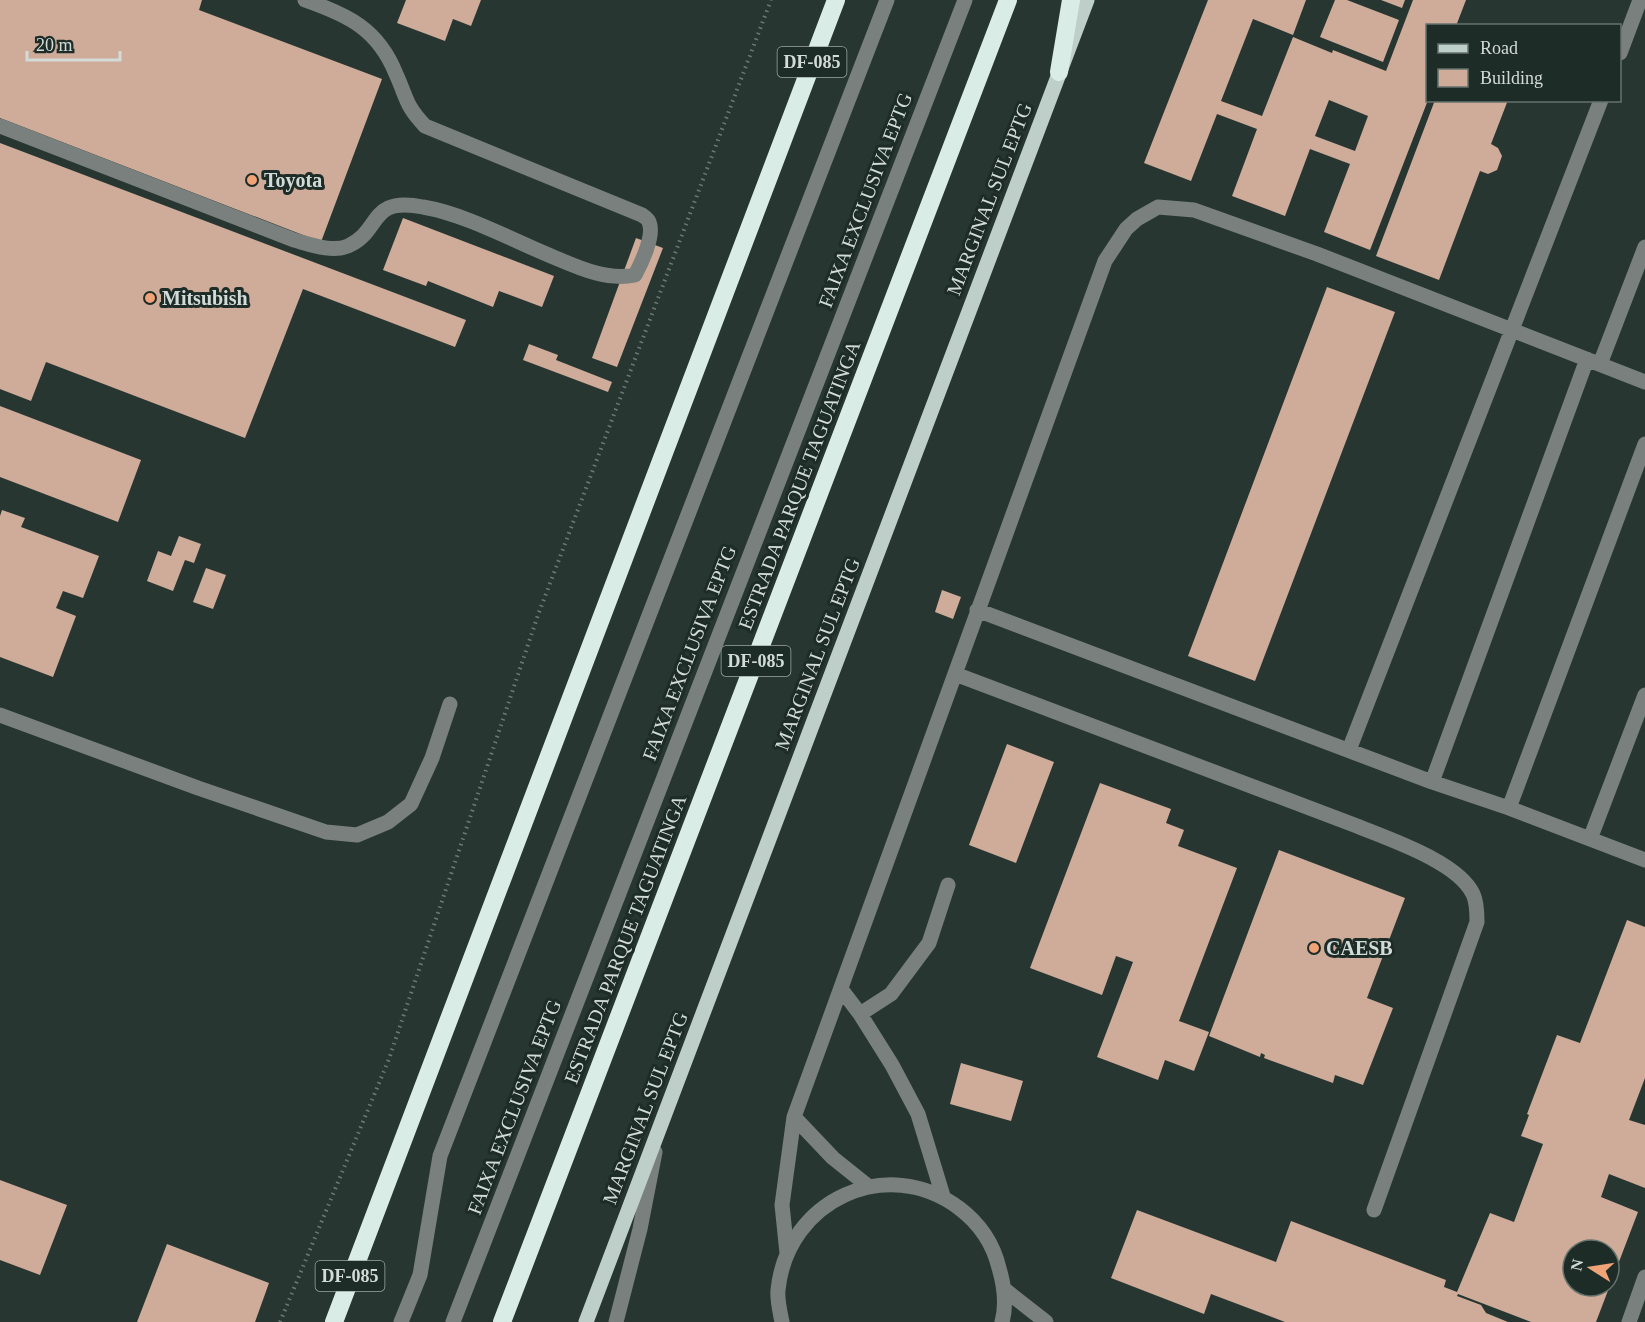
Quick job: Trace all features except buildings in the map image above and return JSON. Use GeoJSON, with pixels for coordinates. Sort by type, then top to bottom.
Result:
{"type":"FeatureCollection","features":[{"type":"Feature","properties":{"kind":"highway","name":"DF-085"},"geometry":{"type":"LineString","coordinates":[[334,1322],[836,0]]}},
{"type":"Feature","properties":{"kind":"highway","name":"ESTRADA PARQUE TAGUATINGA"},"geometry":{"type":"LineString","coordinates":[[502,1322],[1008,0]]}},
{"type":"Feature","properties":{"kind":"highway"},"geometry":{"type":"LineString","coordinates":[[1059,72],[1071,0]]}},
{"type":"Feature","properties":{"kind":"main road","name":"MARGINAL SUL EPTG"},"geometry":{"type":"LineString","coordinates":[[586,1322],[1087,0]]}},
{"type":"Feature","properties":{"kind":"lane"},"geometry":{"type":"LineString","coordinates":[[0,126],[294,240],[310,244],[329,248],[347,247],[361,237],[382,211],[398,204],[411,205],[453,215],[574,266],[608,276],[623,278],[635,275],[647,246],[650,231],[649,223],[642,215],[425,126],[408,106],[391,60],[380,43],[364,27],[344,15],[305,0]]}},
{"type":"Feature","properties":{"kind":"lane"},"geometry":{"type":"LineString","coordinates":[[401,1322],[420,1275],[440,1156],[887,0]]}},
{"type":"Feature","properties":{"kind":"lane","name":"FAIXA EXCLUSIVA EPTG"},"geometry":{"type":"LineString","coordinates":[[453,1322],[965,0]]}},
{"type":"Feature","properties":{"kind":"lane"},"geometry":{"type":"LineString","coordinates":[[1621,50],[1640,0]]}},
{"type":"Feature","properties":{"kind":"lane"},"geometry":{"type":"LineString","coordinates":[[1349,750],[1600,102]]}},
{"type":"Feature","properties":{"kind":"lane"},"geometry":{"type":"LineString","coordinates":[[782,1322],[778,1291],[787,1253],[782,1205],[794,1117],[1105,261],[1126,229],[1137,219],[1158,207],[1194,210],[1317,254],[1645,382]]}},
{"type":"Feature","properties":{"kind":"lane"},"geometry":{"type":"LineString","coordinates":[[1432,782],[1593,362],[1645,247]]}},
{"type":"Feature","properties":{"kind":"lane"},"geometry":{"type":"LineString","coordinates":[[1509,807],[1645,444]]}},
{"type":"Feature","properties":{"kind":"lane"},"geometry":{"type":"LineString","coordinates":[[977,610],[1432,782],[1509,807],[1645,860]]}},
{"type":"Feature","properties":{"kind":"lane"},"geometry":{"type":"LineString","coordinates":[[955,674],[1378,834],[1420,852],[1457,874],[1465,883],[1473,894],[1477,922],[1374,1210]]}},
{"type":"Feature","properties":{"kind":"lane"},"geometry":{"type":"LineString","coordinates":[[1590,839],[1645,695]]}},
{"type":"Feature","properties":{"kind":"lane"},"geometry":{"type":"LineString","coordinates":[[0,715],[198,788],[326,832],[357,835],[388,822],[411,804],[432,758],[450,704]]}},
{"type":"Feature","properties":{"kind":"lane"},"geometry":{"type":"LineString","coordinates":[[860,1014],[891,994],[929,943],[948,885]]}},
{"type":"Feature","properties":{"kind":"lane"},"geometry":{"type":"LineString","coordinates":[[841,989],[860,1014],[892,1065],[918,1114],[943,1196]]}},
{"type":"Feature","properties":{"kind":"lane"},"geometry":{"type":"LineString","coordinates":[[794,1117],[833,1158],[868,1186]]}},
{"type":"Feature","properties":{"kind":"lane"},"geometry":{"type":"LineString","coordinates":[[616,1322],[640,1229],[660,1130]]}},
{"type":"Feature","properties":{"kind":"lane"},"geometry":{"type":"LineString","coordinates":[[787,1253],[807,1222],[834,1199],[868,1186],[906,1185],[943,1196],[974,1219],[995,1252],[1005,1289],[1002,1322]]}},
{"type":"Feature","properties":{"kind":"lane"},"geometry":{"type":"LineString","coordinates":[[1629,1322],[1645,1276]]}},
{"type":"Feature","properties":{"kind":"lane"},"geometry":{"type":"LineString","coordinates":[[1005,1289],[1046,1322]]}},
{"type":"Feature","properties":{"kind":"path"},"geometry":{"type":"LineString","coordinates":[[280,1322],[389,1059],[538,615],[771,0]]}},
{"type":"Feature","properties":{"kind":"place","name":"Toyota"},"geometry":{"type":"Point","coordinates":[252,180]}},
{"type":"Feature","properties":{"kind":"place","name":"Mitsubish"},"geometry":{"type":"Point","coordinates":[150,298]}},
{"type":"Feature","properties":{"kind":"place","name":"CAESB"},"geometry":{"type":"Point","coordinates":[1314,948]}}]}
